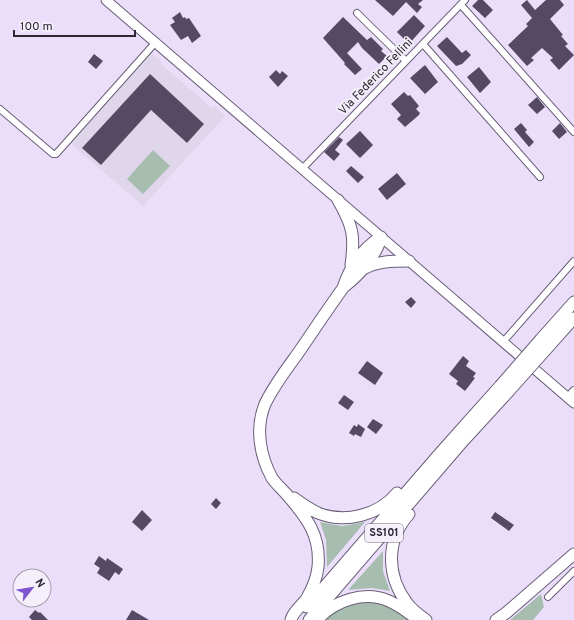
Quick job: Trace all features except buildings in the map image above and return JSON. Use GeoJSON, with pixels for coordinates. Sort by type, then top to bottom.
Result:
{"type":"FeatureCollection","features":[{"type":"Feature","properties":{"kind":"highway"},"geometry":{"type":"LineString","coordinates":[[291,620],[292,616],[307,598],[314,582],[318,567],[318,550],[313,531],[306,518],[273,479],[264,461],[260,441],[261,424],[265,405],[276,385],[343,288],[351,281],[355,271],[353,237],[346,214],[338,200]]}},
{"type":"Feature","properties":{"kind":"highway"},"geometry":{"type":"LineString","coordinates":[[355,271],[374,255],[381,237]]}},
{"type":"Feature","properties":{"kind":"highway"},"geometry":{"type":"LineString","coordinates":[[355,271],[381,262],[409,261]]}},
{"type":"Feature","properties":{"kind":"highway","name":"SS101"},"geometry":{"type":"LineString","coordinates":[[296,620],[441,452],[504,389],[545,343],[574,302]]}},
{"type":"Feature","properties":{"kind":"highway","name":"SS101"},"geometry":{"type":"LineString","coordinates":[[545,343],[574,318]]}},
{"type":"Feature","properties":{"kind":"highway","name":"SS101"},"geometry":{"type":"LineString","coordinates":[[309,620],[459,446],[504,389]]}},
{"type":"Feature","properties":{"kind":"highway"},"geometry":{"type":"LineString","coordinates":[[426,620],[407,603],[396,582],[392,560],[393,544],[398,530],[405,519],[442,476],[459,446]]}},
{"type":"Feature","properties":{"kind":"highway"},"geometry":{"type":"LineString","coordinates":[[282,489],[306,506],[319,513],[339,517],[355,517],[377,509],[387,502],[416,470],[441,452]]}},
{"type":"Feature","properties":{"kind":"highway"},"geometry":{"type":"LineString","coordinates":[[496,620],[574,554]]}},
{"type":"Feature","properties":{"kind":"highway"},"geometry":{"type":"LineString","coordinates":[[317,620],[323,613],[340,603],[366,597],[375,597],[388,600],[402,608],[413,617],[422,620]]}},
{"type":"Feature","properties":{"kind":"main road"},"geometry":{"type":"LineString","coordinates":[[106,0],[502,342],[572,397]]}},
{"type":"Feature","properties":{"kind":"street"},"geometry":{"type":"LineString","coordinates":[[463,2],[574,132]]}},
{"type":"Feature","properties":{"kind":"street","name":"Via Federico Fellini"},"geometry":{"type":"LineString","coordinates":[[302,169],[463,2]]}},
{"type":"Feature","properties":{"kind":"street"},"geometry":{"type":"LineString","coordinates":[[357,13],[406,61]]}},
{"type":"Feature","properties":{"kind":"street"},"geometry":{"type":"LineString","coordinates":[[0,109],[53,154],[56,154],[155,43]]}},
{"type":"Feature","properties":{"kind":"street"},"geometry":{"type":"LineString","coordinates":[[423,44],[540,177]]}},
{"type":"Feature","properties":{"kind":"street"},"geometry":{"type":"LineString","coordinates":[[502,342],[574,261]]}},
{"type":"Feature","properties":{"kind":"street"},"geometry":{"type":"LineString","coordinates":[[548,598],[574,571]]}},
{"type":"Feature","properties":{"kind":"shaded area"},"geometry":{"type":"Polygon","coordinates":[[[151,53],[162,62],[161,64],[212,108],[214,106],[225,116],[143,206],[70,143],[151,53]]]}},
{"type":"Feature","properties":{"kind":"green space"},"geometry":{"type":"Polygon","coordinates":[[[153,150],[170,166],[143,194],[127,179],[153,150]]]}},
{"type":"Feature","properties":{"kind":"green space"},"geometry":{"type":"Polygon","coordinates":[[[320,522],[342,526],[365,522],[327,567],[326,540],[320,522]]]}},
{"type":"Feature","properties":{"kind":"green space"},"geometry":{"type":"Polygon","coordinates":[[[383,551],[383,571],[390,591],[372,588],[348,590],[383,551]]]}},
{"type":"Feature","properties":{"kind":"green space"},"geometry":{"type":"Polygon","coordinates":[[[541,594],[544,607],[533,620],[510,620],[541,594]]]}},
{"type":"Feature","properties":{"kind":"green space"},"geometry":{"type":"Polygon","coordinates":[[[359,601],[385,603],[411,620],[322,620],[342,606],[359,601]]]}}]}
